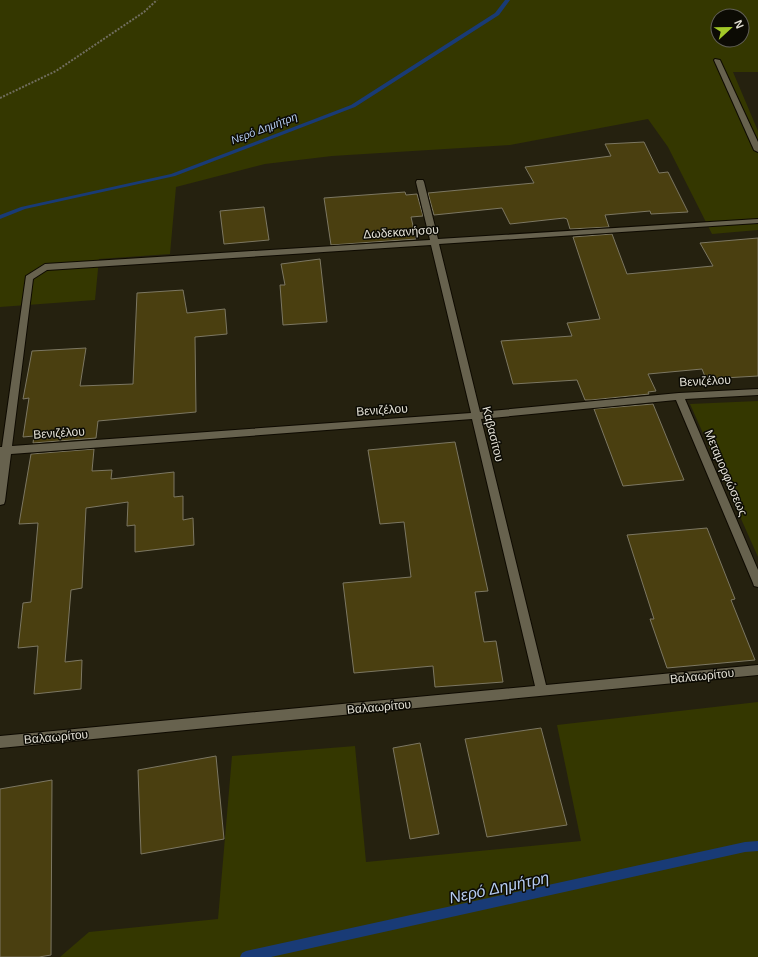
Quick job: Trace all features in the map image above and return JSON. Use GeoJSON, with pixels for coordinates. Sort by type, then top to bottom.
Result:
{"type":"FeatureCollection","features":[{"type":"Feature","properties":{"kind":"street"},"geometry":{"type":"LineString","coordinates":[[717,60],[758,150]]}},
{"type":"Feature","properties":{"kind":"street","name":"Καβασίτου"},"geometry":{"type":"LineString","coordinates":[[420,182],[542,691]]}},
{"type":"Feature","properties":{"kind":"street","name":"Δωδεκανήσου"},"geometry":{"type":"LineString","coordinates":[[4,451],[29,278],[45,267],[758,221]]}},
{"type":"Feature","properties":{"kind":"street","name":"Βενιζέλου"},"geometry":{"type":"LineString","coordinates":[[4,451],[475,415],[679,396],[758,392]]}},
{"type":"Feature","properties":{"kind":"street","name":"Μεταμορφώσεως"},"geometry":{"type":"LineString","coordinates":[[679,396],[758,583]]}},
{"type":"Feature","properties":{"kind":"street"},"geometry":{"type":"LineString","coordinates":[[0,501],[4,451]]}},
{"type":"Feature","properties":{"kind":"street","name":"Βαλαωρίτου"},"geometry":{"type":"LineString","coordinates":[[0,742],[758,670]]}},
{"type":"Feature","properties":{"kind":"path"},"geometry":{"type":"LineString","coordinates":[[0,98],[56,71],[144,12],[157,0]]}},
{"type":"Feature","properties":{"kind":"shaded area"},"geometry":{"type":"Polygon","coordinates":[[[0,0],[758,0],[758,72],[733,72],[758,131],[758,230],[712,234],[668,147],[648,119],[510,145],[332,156],[265,164],[176,187],[170,254],[99,259],[95,300],[0,307],[0,0]]]}},
{"type":"Feature","properties":{"kind":"shaded area"},"geometry":{"type":"Polygon","coordinates":[[[758,401],[758,557],[690,404],[758,401]]]}},
{"type":"Feature","properties":{"kind":"shaded area"},"geometry":{"type":"Polygon","coordinates":[[[758,702],[758,957],[60,957],[89,932],[218,919],[232,756],[355,746],[366,862],[581,841],[557,725],[758,702]]]}},
{"type":"Feature","properties":{"kind":"building"},"geometry":{"type":"Polygon","coordinates":[[[644,142],[659,173],[668,172],[688,212],[651,214],[650,211],[605,215],[609,227],[570,229],[567,219],[564,218],[510,224],[502,208],[434,215],[428,193],[534,183],[525,167],[611,156],[605,144],[644,142]]]}},
{"type":"Feature","properties":{"kind":"building"},"geometry":{"type":"Polygon","coordinates":[[[405,192],[406,195],[417,194],[423,216],[411,217],[416,239],[331,245],[324,198],[405,192]]]}},
{"type":"Feature","properties":{"kind":"building"},"geometry":{"type":"Polygon","coordinates":[[[264,207],[269,240],[224,244],[220,211],[264,207]]]}},
{"type":"Feature","properties":{"kind":"building"},"geometry":{"type":"Polygon","coordinates":[[[612,234],[627,274],[713,266],[700,243],[758,238],[758,376],[706,379],[702,369],[648,374],[656,391],[648,392],[649,394],[591,400],[585,400],[577,380],[513,384],[501,341],[572,336],[567,323],[600,319],[573,237],[612,234]]]}},
{"type":"Feature","properties":{"kind":"building"},"geometry":{"type":"Polygon","coordinates":[[[320,259],[327,322],[283,325],[280,285],[285,285],[281,264],[320,259]]]}},
{"type":"Feature","properties":{"kind":"building"},"geometry":{"type":"Polygon","coordinates":[[[183,290],[187,313],[225,309],[227,334],[195,337],[196,412],[98,421],[96,438],[33,443],[34,436],[23,437],[29,398],[23,399],[32,351],[86,348],[80,386],[133,384],[137,293],[183,290]]]}},
{"type":"Feature","properties":{"kind":"building"},"geometry":{"type":"Polygon","coordinates":[[[653,404],[684,480],[623,486],[594,409],[653,404]]]}},
{"type":"Feature","properties":{"kind":"building"},"geometry":{"type":"Polygon","coordinates":[[[455,442],[488,591],[475,592],[484,642],[496,641],[503,682],[435,687],[433,666],[354,673],[343,583],[411,577],[404,522],[380,524],[368,450],[455,442]]]}},
{"type":"Feature","properties":{"kind":"building"},"geometry":{"type":"Polygon","coordinates":[[[94,449],[92,471],[112,470],[111,479],[174,472],[174,497],[183,496],[183,520],[193,518],[194,545],[135,552],[135,525],[127,526],[128,502],[86,508],[82,588],[71,590],[65,662],[82,660],[81,689],[34,694],[38,646],[18,648],[23,603],[31,602],[38,523],[19,524],[31,454],[94,449]]]}},
{"type":"Feature","properties":{"kind":"building"},"geometry":{"type":"Polygon","coordinates":[[[707,528],[735,599],[731,600],[755,660],[667,668],[650,619],[654,619],[627,535],[707,528]]]}},
{"type":"Feature","properties":{"kind":"building"},"geometry":{"type":"Polygon","coordinates":[[[541,728],[567,825],[487,837],[465,739],[541,728]]]}},
{"type":"Feature","properties":{"kind":"building"},"geometry":{"type":"Polygon","coordinates":[[[420,743],[439,834],[410,839],[393,748],[420,743]]]}},
{"type":"Feature","properties":{"kind":"building"},"geometry":{"type":"Polygon","coordinates":[[[216,756],[224,839],[141,854],[138,770],[216,756]]]}},
{"type":"Feature","properties":{"kind":"building"},"geometry":{"type":"Polygon","coordinates":[[[52,780],[51,955],[39,957],[0,957],[0,789],[52,780]]]}},
{"type":"Feature","properties":{"kind":"waterway","name":"Νερό Δημήτρη"},"geometry":{"type":"LineString","coordinates":[[0,217],[23,208],[173,175],[353,106],[497,14],[508,0]]}},
{"type":"Feature","properties":{"kind":"waterway","name":"Νερό Δημήτρη"},"geometry":{"type":"LineString","coordinates":[[246,957],[745,847],[758,846]]}}]}
